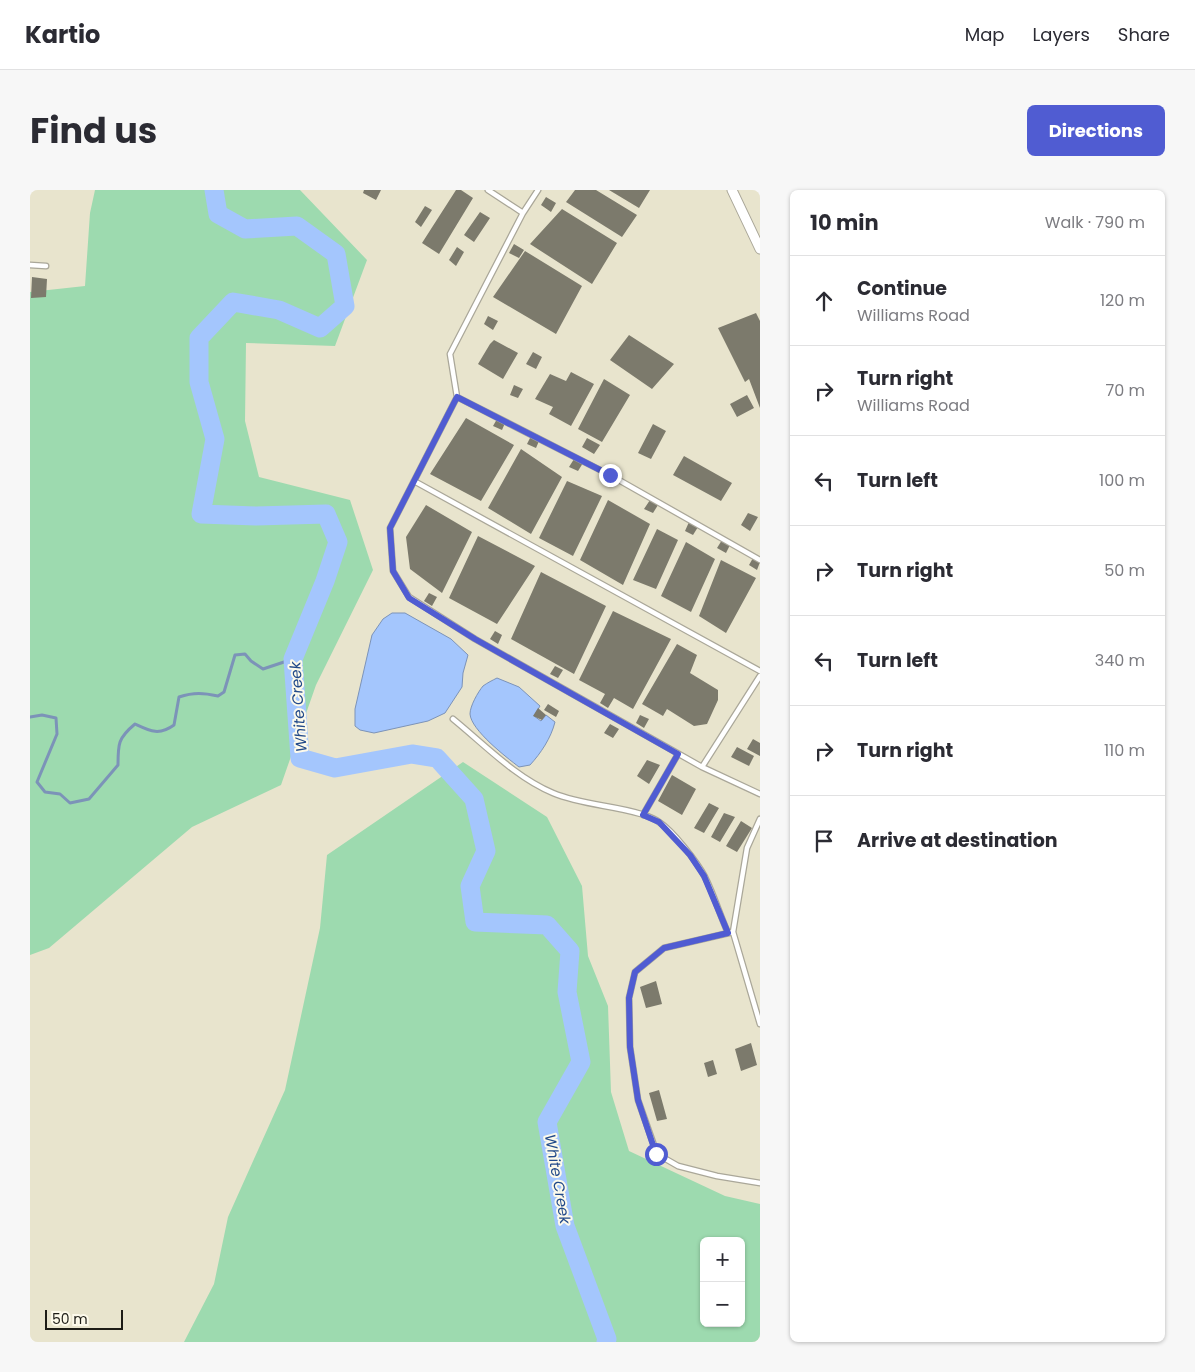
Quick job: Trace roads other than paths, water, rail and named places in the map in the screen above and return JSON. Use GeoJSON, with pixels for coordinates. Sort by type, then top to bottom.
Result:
{"type":"FeatureCollection","features":[{"type":"Feature","properties":{"kind":"street"},"geometry":{"type":"LineString","coordinates":[[732,190],[760,249]]}},
{"type":"Feature","properties":{"kind":"lane"},"geometry":{"type":"LineString","coordinates":[[488,190],[523,213]]}},
{"type":"Feature","properties":{"kind":"lane"},"geometry":{"type":"LineString","coordinates":[[538,190],[523,213],[450,354],[457,397],[390,528],[393,571],[409,598],[475,639],[678,754],[760,794]]}},
{"type":"Feature","properties":{"kind":"lane"},"geometry":{"type":"LineString","coordinates":[[30,264],[46,266]]}},
{"type":"Feature","properties":{"kind":"lane"},"geometry":{"type":"LineString","coordinates":[[457,397],[610,475],[760,560]]}},
{"type":"Feature","properties":{"kind":"lane"},"geometry":{"type":"LineString","coordinates":[[414,481],[760,671]]}},
{"type":"Feature","properties":{"kind":"lane"},"geometry":{"type":"LineString","coordinates":[[702,767],[760,676]]}},
{"type":"Feature","properties":{"kind":"lane"},"geometry":{"type":"LineString","coordinates":[[453,719],[493,754],[536,784],[554,793],[589,804],[613,807],[643,815],[659,822],[690,855],[704,876],[731,932],[760,1024]]}},
{"type":"Feature","properties":{"kind":"lane"},"geometry":{"type":"LineString","coordinates":[[643,815],[678,754]]}},
{"type":"Feature","properties":{"kind":"lane"},"geometry":{"type":"LineString","coordinates":[[731,932],[747,848],[760,819]]}},
{"type":"Feature","properties":{"kind":"lane"},"geometry":{"type":"LineString","coordinates":[[731,932],[664,948],[635,972],[629,998],[630,1047],[638,1100],[656,1154],[678,1166],[760,1184]]}},
{"type":"Feature","properties":{"kind":"water"},"geometry":{"type":"Polygon","coordinates":[[[392,613],[405,613],[451,639],[468,655],[463,673],[462,687],[445,713],[428,721],[374,733],[360,730],[355,726],[355,709],[372,635],[383,619],[392,613]]]}},
{"type":"Feature","properties":{"kind":"water"},"geometry":{"type":"Polygon","coordinates":[[[497,678],[519,687],[540,706],[534,716],[541,721],[546,715],[555,722],[545,745],[530,765],[519,767],[506,757],[476,728],[472,720],[470,711],[477,695],[483,686],[497,678]]]}},
{"type":"Feature","properties":{"kind":"waterway","name":"White Creek"},"geometry":{"type":"LineString","coordinates":[[214,190],[218,214],[245,229],[297,226],[336,254],[345,306],[320,328],[279,310],[233,302],[199,338],[199,382],[215,439],[201,514],[256,516],[326,514],[338,542],[325,581],[293,659],[300,758],[335,768],[412,754],[437,758],[474,799],[486,851],[470,886],[475,922],[547,925],[570,951],[567,992],[581,1062],[547,1122],[565,1226],[607,1339],[606,1342]]}},
{"type":"Feature","properties":{"kind":"waterway"},"geometry":{"type":"LineString","coordinates":[[30,717],[42,715],[56,718],[57,734],[37,782],[45,792],[60,794],[70,803],[89,799],[118,765],[120,742],[129,729],[135,724],[150,730],[164,730],[174,725],[179,697],[189,694],[218,696],[224,692],[235,655],[245,654],[251,661],[263,669],[293,659]]}}]}
